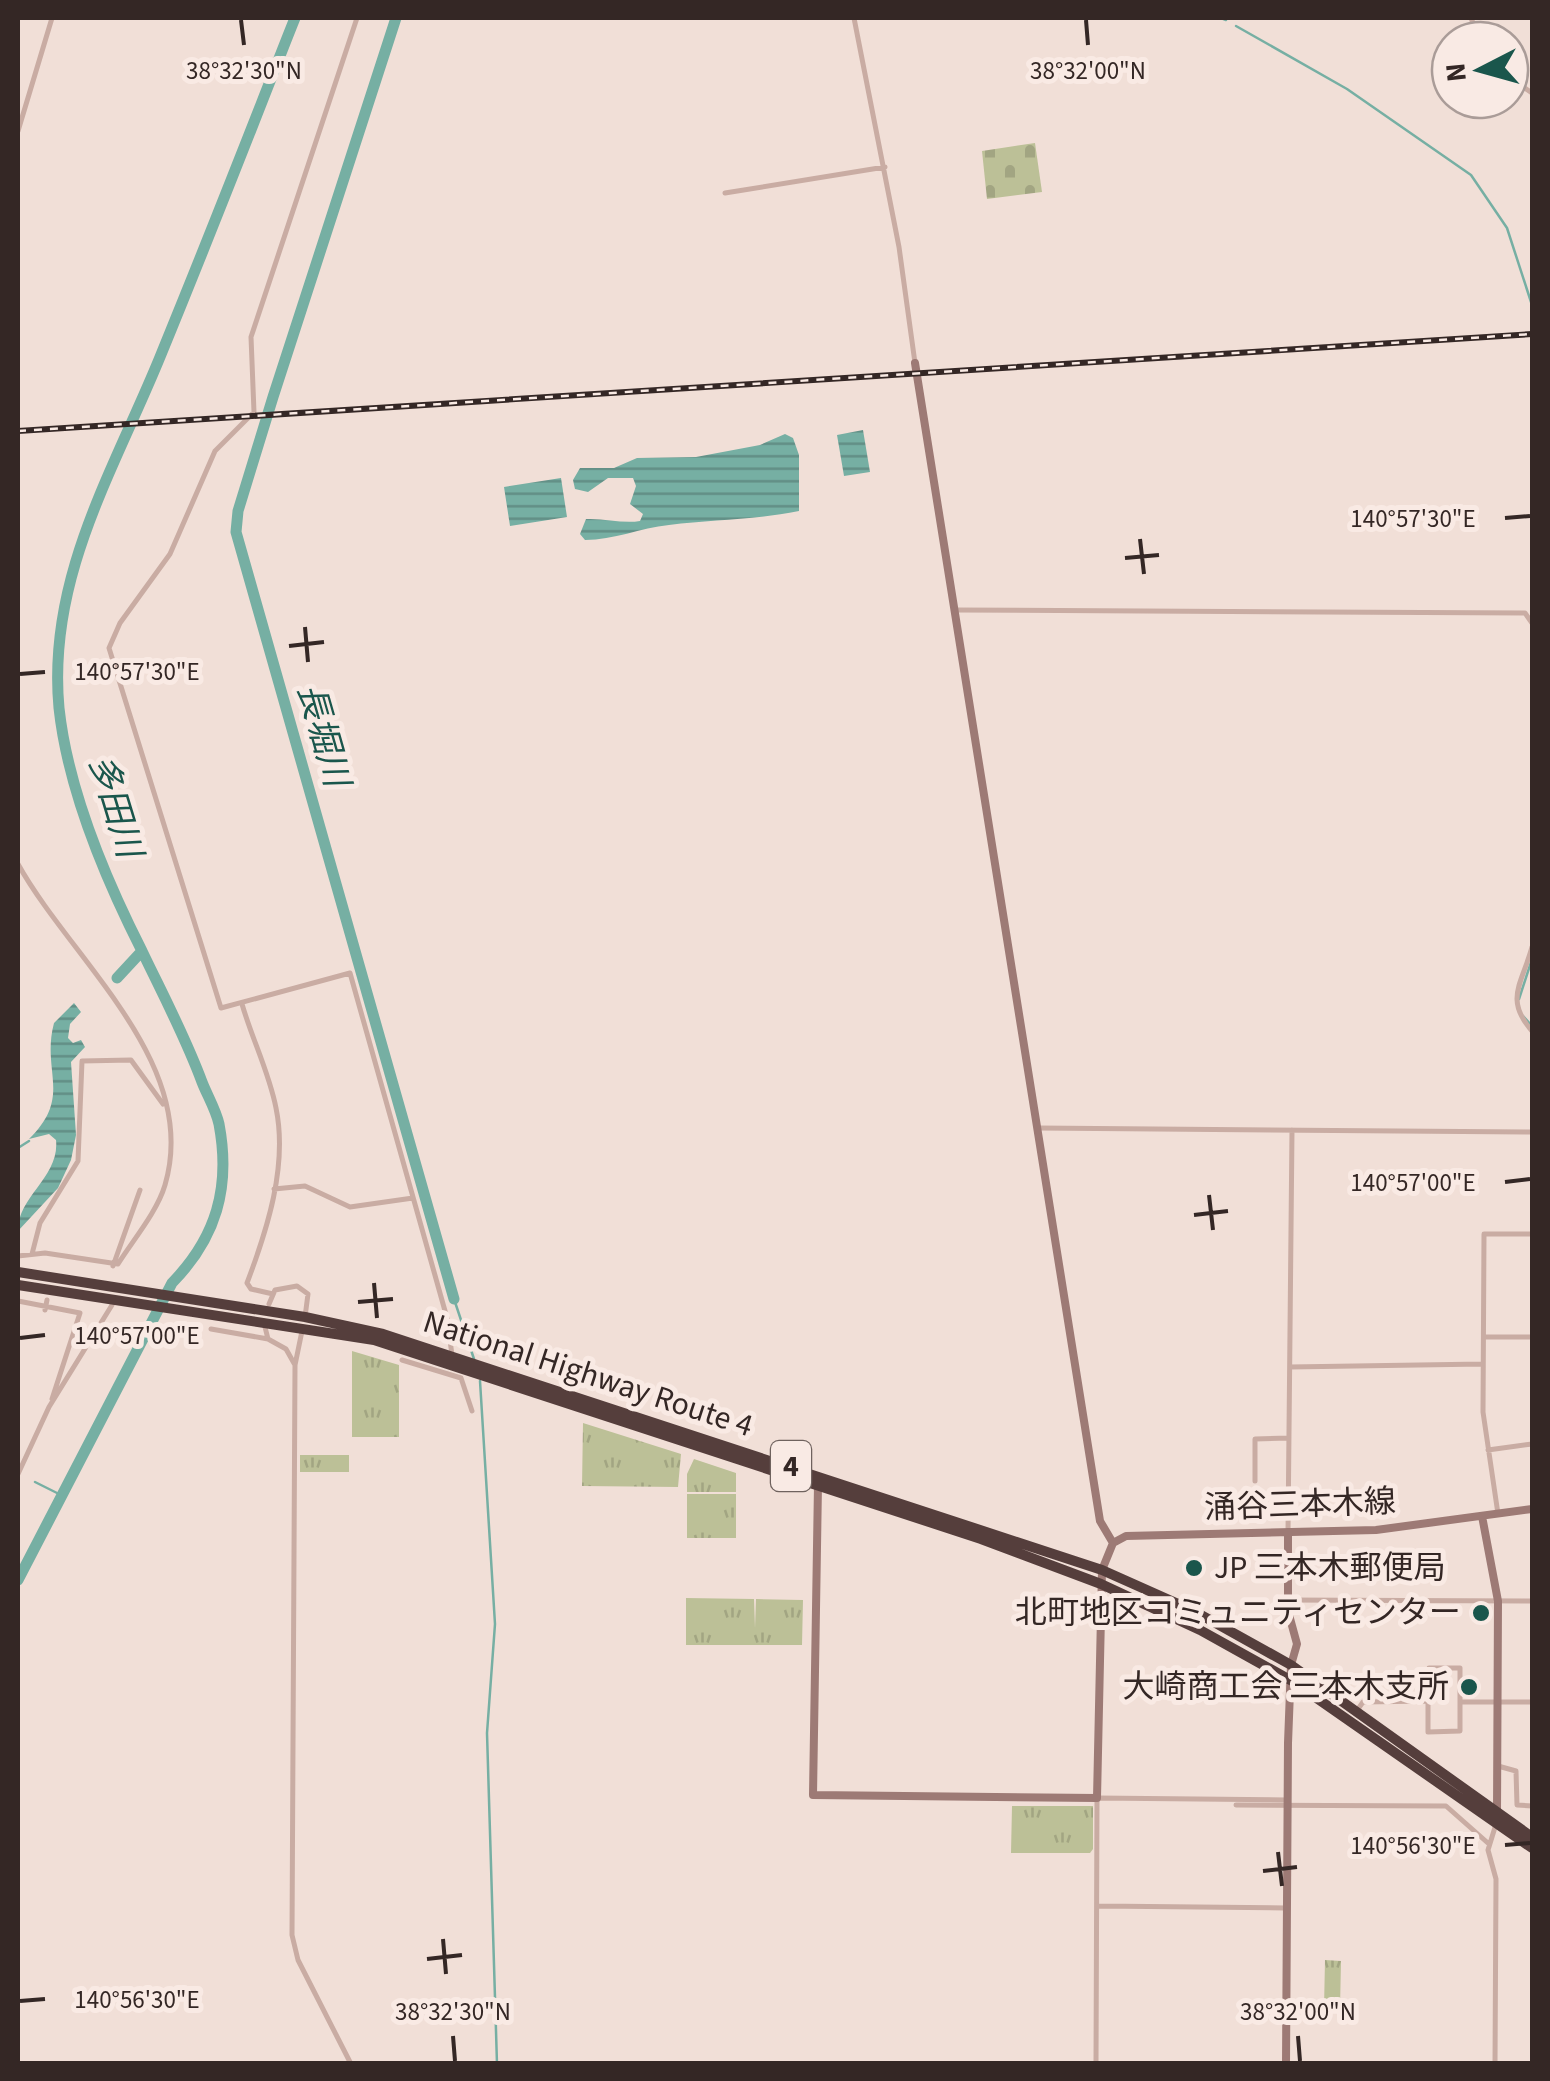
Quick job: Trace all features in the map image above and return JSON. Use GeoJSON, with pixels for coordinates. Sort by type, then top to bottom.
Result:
{"type":"FeatureCollection","features":[{"type":"Feature","properties":{"kind":"highway","name":"National Highway Route 4"},"geometry":{"type":"LineString","coordinates":[[18,1272],[140,1297]]}},
{"type":"Feature","properties":{"kind":"highway","name":"National Highway Route 4"},"geometry":{"type":"LineString","coordinates":[[18,1284],[358,1327],[453,1363],[1102,1570],[1194,1611],[1292,1665],[1358,1709],[1497,1816],[1532,1848]]}},
{"type":"Feature","properties":{"kind":"highway","name":"National Highway Route 4"},"geometry":{"type":"LineString","coordinates":[[819,1480],[1101,1584],[1200,1630],[1292,1681],[1532,1838]]}},
{"type":"Feature","properties":{"kind":"street"},"geometry":{"type":"LineString","coordinates":[[18,131],[52,18]]}},
{"type":"Feature","properties":{"kind":"street"},"geometry":{"type":"LineString","coordinates":[[357,18],[251,338],[254,412],[215,452],[170,554],[120,623],[109,648],[111,665],[221,1008],[350,972],[447,1318],[453,1363],[464,1381],[472,1411]]}},
{"type":"Feature","properties":{"kind":"street"},"geometry":{"type":"LineString","coordinates":[[854,18],[884,167],[1100,1521],[1113,1543],[1101,1584],[1096,2064]]}},
{"type":"Feature","properties":{"kind":"street"},"geometry":{"type":"LineString","coordinates":[[725,193],[884,167]]}},
{"type":"Feature","properties":{"kind":"street"},"geometry":{"type":"LineString","coordinates":[[955,610],[1525,612],[1532,623]]}},
{"type":"Feature","properties":{"kind":"street"},"geometry":{"type":"LineString","coordinates":[[18,864],[62,934],[138,1034],[166,1103],[166,1182],[113,1266]]}},
{"type":"Feature","properties":{"kind":"street"},"geometry":{"type":"LineString","coordinates":[[1532,947],[1514,1002],[1517,1014],[1532,1032]]}},
{"type":"Feature","properties":{"kind":"street"},"geometry":{"type":"LineString","coordinates":[[242,1004],[276,1108],[279,1132],[268,1234],[248,1283],[252,1289],[272,1294],[288,1285],[303,1289],[308,1302],[295,1365],[292,1935],[298,1960],[351,2064]]}},
{"type":"Feature","properties":{"kind":"street"},"geometry":{"type":"LineString","coordinates":[[32,1254],[40,1224],[78,1161],[82,1060],[132,1060],[166,1103]]}},
{"type":"Feature","properties":{"kind":"street"},"geometry":{"type":"LineString","coordinates":[[1038,1128],[1532,1132]]}},
{"type":"Feature","properties":{"kind":"street"},"geometry":{"type":"LineString","coordinates":[[1286,2064],[1288,1803],[1292,1665],[1297,1637],[1288,1600],[1292,1130]]}},
{"type":"Feature","properties":{"kind":"street"},"geometry":{"type":"LineString","coordinates":[[274,1189],[305,1186],[350,1207],[413,1198]]}},
{"type":"Feature","properties":{"kind":"street"},"geometry":{"type":"LineString","coordinates":[[113,1266],[140,1190]]}},
{"type":"Feature","properties":{"kind":"street"},"geometry":{"type":"LineString","coordinates":[[1498,1514],[1488,1450],[1483,1364],[1484,1234],[1532,1234]]}},
{"type":"Feature","properties":{"kind":"street"},"geometry":{"type":"LineString","coordinates":[[18,1256],[55,1254],[113,1266]]}},
{"type":"Feature","properties":{"kind":"street"},"geometry":{"type":"LineString","coordinates":[[52,1266],[55,1254]]}},
{"type":"Feature","properties":{"kind":"street"},"geometry":{"type":"LineString","coordinates":[[269,1304],[272,1294]]}},
{"type":"Feature","properties":{"kind":"street"},"geometry":{"type":"LineString","coordinates":[[45,1310],[47,1300]]}},
{"type":"Feature","properties":{"kind":"street"},"geometry":{"type":"LineString","coordinates":[[18,1303],[80,1313],[49,1406],[18,1474]]}},
{"type":"Feature","properties":{"kind":"street"},"geometry":{"type":"LineString","coordinates":[[49,1406],[112,1305]]}},
{"type":"Feature","properties":{"kind":"street"},"geometry":{"type":"LineString","coordinates":[[265,1327],[268,1339]]}},
{"type":"Feature","properties":{"kind":"street"},"geometry":{"type":"LineString","coordinates":[[211,1329],[268,1339],[286,1349],[295,1365]]}},
{"type":"Feature","properties":{"kind":"street"},"geometry":{"type":"LineString","coordinates":[[1484,1338],[1532,1337]]}},
{"type":"Feature","properties":{"kind":"street"},"geometry":{"type":"LineString","coordinates":[[402,1360],[453,1363]]}},
{"type":"Feature","properties":{"kind":"street"},"geometry":{"type":"LineString","coordinates":[[1290,1366],[1483,1364]]}},
{"type":"Feature","properties":{"kind":"street"},"geometry":{"type":"LineString","coordinates":[[1255,1481],[1255,1439],[1290,1438]]}},
{"type":"Feature","properties":{"kind":"street"},"geometry":{"type":"LineString","coordinates":[[1488,1450],[1532,1444]]}},
{"type":"Feature","properties":{"kind":"street"},"geometry":{"type":"LineString","coordinates":[[819,1480],[810,1794],[1446,1806],[1489,1844]]}},
{"type":"Feature","properties":{"kind":"street","name":"涌谷三本木線"},"geometry":{"type":"LineString","coordinates":[[1113,1543],[1140,1533],[1376,1530],[1532,1508]]}},
{"type":"Feature","properties":{"kind":"street"},"geometry":{"type":"LineString","coordinates":[[1482,1516],[1498,1601],[1497,1816],[1489,1844],[1496,1879],[1495,2064]]}},
{"type":"Feature","properties":{"kind":"street"},"geometry":{"type":"LineString","coordinates":[[1288,1600],[1532,1601]]}},
{"type":"Feature","properties":{"kind":"street"},"geometry":{"type":"LineString","coordinates":[[1429,1668],[1460,1668],[1460,1731],[1428,1732],[1428,1701],[1429,1668]]}},
{"type":"Feature","properties":{"kind":"street"},"geometry":{"type":"LineString","coordinates":[[1358,1709],[1362,1702],[1428,1701]]}},
{"type":"Feature","properties":{"kind":"street"},"geometry":{"type":"LineString","coordinates":[[1460,1702],[1532,1702]]}},
{"type":"Feature","properties":{"kind":"street"},"geometry":{"type":"LineString","coordinates":[[1498,1766],[1516,1771],[1517,1805],[1532,1806]]}},
{"type":"Feature","properties":{"kind":"street"},"geometry":{"type":"LineString","coordinates":[[1236,1805],[1288,1803]]}},
{"type":"Feature","properties":{"kind":"street"},"geometry":{"type":"LineString","coordinates":[[1098,1906],[1286,1908]]}},
{"type":"Feature","properties":{"kind":"green space"},"geometry":{"type":"Polygon","coordinates":[[[1035,143],[1042,192],[987,199],[982,151],[1035,143]]]}},
{"type":"Feature","properties":{"kind":"green space"},"geometry":{"type":"Polygon","coordinates":[[[352,1351],[399,1365],[399,1437],[352,1437],[352,1351]]]}},
{"type":"Feature","properties":{"kind":"green space"},"geometry":{"type":"Polygon","coordinates":[[[583,1423],[681,1454],[678,1487],[582,1486],[583,1423]]]}},
{"type":"Feature","properties":{"kind":"green space"},"geometry":{"type":"Polygon","coordinates":[[[300,1455],[349,1455],[349,1472],[300,1472],[300,1455]]]}},
{"type":"Feature","properties":{"kind":"green space"},"geometry":{"type":"Polygon","coordinates":[[[694,1459],[736,1473],[736,1492],[687,1492],[687,1474],[694,1459]]]}},
{"type":"Feature","properties":{"kind":"green space"},"geometry":{"type":"Polygon","coordinates":[[[687,1494],[736,1494],[736,1538],[687,1538],[687,1494]]]}},
{"type":"Feature","properties":{"kind":"green space"},"geometry":{"type":"Polygon","coordinates":[[[686,1598],[754,1599],[755,1628],[756,1599],[803,1600],[802,1645],[686,1645],[686,1598]]]}},
{"type":"Feature","properties":{"kind":"green space"},"geometry":{"type":"Polygon","coordinates":[[[1012,1806],[1093,1806],[1093,1849],[1090,1853],[1011,1853],[1012,1806]]]}},
{"type":"Feature","properties":{"kind":"green space"},"geometry":{"type":"Polygon","coordinates":[[[1325,1960],[1341,1961],[1340,2009],[1324,2008],[1325,1960]]]}},
{"type":"Feature","properties":{"kind":"water"},"geometry":{"type":"Polygon","coordinates":[[[863,430],[870,472],[844,476],[837,435],[863,430]]]}},
{"type":"Feature","properties":{"kind":"water"},"geometry":{"type":"Polygon","coordinates":[[[785,434],[793,438],[799,455],[799,511],[669,525],[596,539],[585,540],[580,534],[586,519],[634,522],[640,521],[643,514],[630,504],[636,486],[633,478],[608,478],[588,492],[575,489],[573,480],[580,468],[614,468],[637,458],[696,457],[760,445],[785,434]]]}},
{"type":"Feature","properties":{"kind":"water"},"geometry":{"type":"Polygon","coordinates":[[[561,478],[567,517],[510,526],[504,487],[561,478]]]}},
{"type":"Feature","properties":{"kind":"water"},"geometry":{"type":"Polygon","coordinates":[[[74,1003],[81,1012],[70,1024],[68,1038],[73,1043],[81,1040],[85,1047],[71,1062],[76,1135],[71,1160],[58,1188],[18,1231],[24,1208],[52,1165],[55,1153],[56,1140],[49,1134],[29,1139],[50,1110],[54,1023],[74,1003]]]}},
{"type":"Feature","properties":{"kind":"waterway","name":"多田川"},"geometry":{"type":"LineString","coordinates":[[18,1580],[172,1283],[200,1248],[217,1211],[221,1191],[222,1147],[216,1113],[115,894],[79,802],[59,708],[58,660],[63,614],[87,527],[160,357],[295,18]]}},
{"type":"Feature","properties":{"kind":"waterway","name":"長堀川"},"geometry":{"type":"LineString","coordinates":[[396,18],[273,397],[238,511],[236,532],[454,1299]]}},
{"type":"Feature","properties":{"kind":"waterway"},"geometry":{"type":"LineString","coordinates":[[1221,18],[1226,20]]}},
{"type":"Feature","properties":{"kind":"waterway"},"geometry":{"type":"LineString","coordinates":[[1236,26],[1347,89],[1471,175],[1507,228],[1532,305]]}},
{"type":"Feature","properties":{"kind":"waterway"},"geometry":{"type":"LineString","coordinates":[[1532,557],[1532,615]]}},
{"type":"Feature","properties":{"kind":"waterway"},"geometry":{"type":"LineString","coordinates":[[117,978],[142,951]]}},
{"type":"Feature","properties":{"kind":"waterway"},"geometry":{"type":"LineString","coordinates":[[1519,999],[1532,959]]}},
{"type":"Feature","properties":{"kind":"waterway"},"geometry":{"type":"LineString","coordinates":[[1523,1016],[1532,1026]]}},
{"type":"Feature","properties":{"kind":"waterway"},"geometry":{"type":"LineString","coordinates":[[18,1148],[29,1141]]}},
{"type":"Feature","properties":{"kind":"waterway"},"geometry":{"type":"LineString","coordinates":[[454,1299],[474,1359]]}},
{"type":"Feature","properties":{"kind":"waterway"},"geometry":{"type":"LineString","coordinates":[[480,1381],[495,1624],[487,1733],[497,2064]]}},
{"type":"Feature","properties":{"kind":"waterway"},"geometry":{"type":"LineString","coordinates":[[35,1482],[61,1495]]}},
{"type":"Feature","properties":{"kind":"railway"},"geometry":{"type":"LineString","coordinates":[[18,431],[1532,334]]}},
{"type":"Feature","properties":{"kind":"place","name":"JP 三本木郵便局"},"geometry":{"type":"Point","coordinates":[1194,1568]}},
{"type":"Feature","properties":{"kind":"place","name":"北町地区コミュニティセンター"},"geometry":{"type":"Point","coordinates":[1481,1613]}},
{"type":"Feature","properties":{"kind":"place","name":"大崎商工会 三本木支所"},"geometry":{"type":"Point","coordinates":[1469,1687]}}]}
